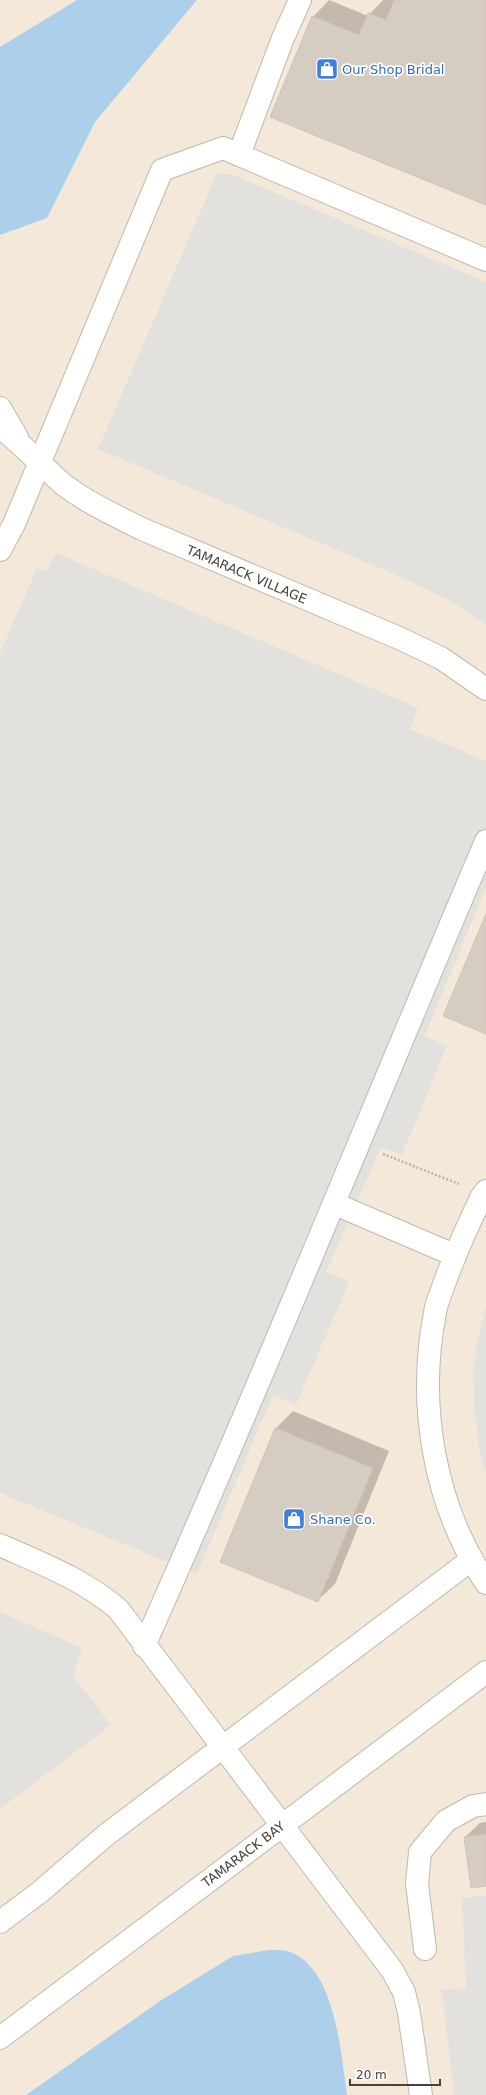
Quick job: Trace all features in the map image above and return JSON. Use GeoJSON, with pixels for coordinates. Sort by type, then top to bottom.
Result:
{"type":"FeatureCollection","features":[{"type":"Feature","properties":{"kind":"street"},"geometry":{"type":"LineString","coordinates":[[238,155],[283,38],[300,0]]}},
{"type":"Feature","properties":{"kind":"street"},"geometry":{"type":"LineString","coordinates":[[0,550],[14,524],[162,170],[223,148],[486,260]]}},
{"type":"Feature","properties":{"kind":"street","name":"TAMARACK VILLAGE"},"geometry":{"type":"LineString","coordinates":[[0,408],[19,442]]}},
{"type":"Feature","properties":{"kind":"street","name":"TAMARACK VILLAGE"},"geometry":{"type":"LineString","coordinates":[[0,427],[19,442],[66,486],[102,509],[142,529],[399,638],[441,658],[486,689]]}},
{"type":"Feature","properties":{"kind":"street"},"geometry":{"type":"LineString","coordinates":[[144,1646],[335,1204],[486,840]]}},
{"type":"Feature","properties":{"kind":"street"},"geometry":{"type":"LineString","coordinates":[[483,1194],[454,1255],[435,1312],[428,1360],[428,1400],[432,1444],[441,1486],[454,1525],[471,1560],[486,1583]]}},
{"type":"Feature","properties":{"kind":"street"},"geometry":{"type":"LineString","coordinates":[[335,1204],[454,1255]]}},
{"type":"Feature","properties":{"kind":"street"},"geometry":{"type":"LineString","coordinates":[[0,1545],[74,1578],[99,1593],[118,1609],[144,1646],[392,1970],[404,1992],[409,2013],[421,2095]]}},
{"type":"Feature","properties":{"kind":"street"},"geometry":{"type":"LineString","coordinates":[[0,1922],[40,1892],[106,1835],[471,1560]]}},
{"type":"Feature","properties":{"kind":"street","name":"TAMARACK BAY"},"geometry":{"type":"LineString","coordinates":[[0,2038],[486,1672]]}},
{"type":"Feature","properties":{"kind":"street"},"geometry":{"type":"LineString","coordinates":[[425,1949],[417,1884],[420,1852],[446,1821],[473,1806],[486,1804]]}},
{"type":"Feature","properties":{"kind":"path"},"geometry":{"type":"LineString","coordinates":[[360,1145],[483,1194]]}},
{"type":"Feature","properties":{"kind":"shaded area"},"geometry":{"type":"Polygon","coordinates":[[[0,0],[486,0],[486,2095],[0,2095],[0,0]]]}},
{"type":"Feature","properties":{"kind":"shaded area"},"geometry":{"type":"Polygon","coordinates":[[[217,173],[236,176],[486,282],[486,625],[449,600],[394,574],[98,449],[217,173]]]}},
{"type":"Feature","properties":{"kind":"shaded area"},"geometry":{"type":"Polygon","coordinates":[[[56,553],[418,708],[410,729],[486,761],[486,887],[425,1036],[447,1046],[402,1155],[381,1147],[326,1272],[349,1282],[296,1405],[273,1395],[197,1574],[0,1493],[0,653],[37,568],[47,572],[56,553]]]}},
{"type":"Feature","properties":{"kind":"shaded area"},"geometry":{"type":"Polygon","coordinates":[[[485,1309],[486,1475],[480,1454],[475,1415],[473,1375],[477,1343],[485,1309]]]}},
{"type":"Feature","properties":{"kind":"shaded area"},"geometry":{"type":"Polygon","coordinates":[[[0,1612],[82,1648],[73,1676],[111,1725],[0,1809],[0,1612]]]}},
{"type":"Feature","properties":{"kind":"shaded area"},"geometry":{"type":"Polygon","coordinates":[[[486,1895],[486,2095],[454,2095],[442,1990],[466,1988],[462,1898],[486,1895]]]}},
{"type":"Feature","properties":{"kind":"water"},"geometry":{"type":"Polygon","coordinates":[[[77,0],[197,0],[95,122],[47,218],[0,235],[0,47],[77,0]]]}},
{"type":"Feature","properties":{"kind":"water"},"geometry":{"type":"Polygon","coordinates":[[[269,1950],[282,1950],[290,1952],[305,1961],[317,1976],[327,1994],[334,2015],[347,2095],[26,2095],[160,2001],[233,1956],[269,1950]]]}},
{"type":"Feature","properties":{"kind":"building"},"geometry":{"type":"Polygon","coordinates":[[[394,0],[486,0],[486,205],[270,117],[312,16],[359,35],[368,13],[386,20],[394,0]]]}},
{"type":"Feature","properties":{"kind":"building"},"geometry":{"type":"Polygon","coordinates":[[[486,914],[486,1034],[443,1016],[486,914]]]}},
{"type":"Feature","properties":{"kind":"building"},"geometry":{"type":"Polygon","coordinates":[[[275,1428],[373,1468],[318,1602],[220,1562],[275,1428]]]}},
{"type":"Feature","properties":{"kind":"building"},"geometry":{"type":"Polygon","coordinates":[[[486,1834],[486,1886],[471,1888],[464,1837],[486,1834]]]}},
{"type":"Feature","properties":{"kind":"place","name":"Our Shop Bridal"},"geometry":{"type":"Point","coordinates":[327,69]}},
{"type":"Feature","properties":{"kind":"place","name":"Shane Co."},"geometry":{"type":"Point","coordinates":[294,1519]}}]}
